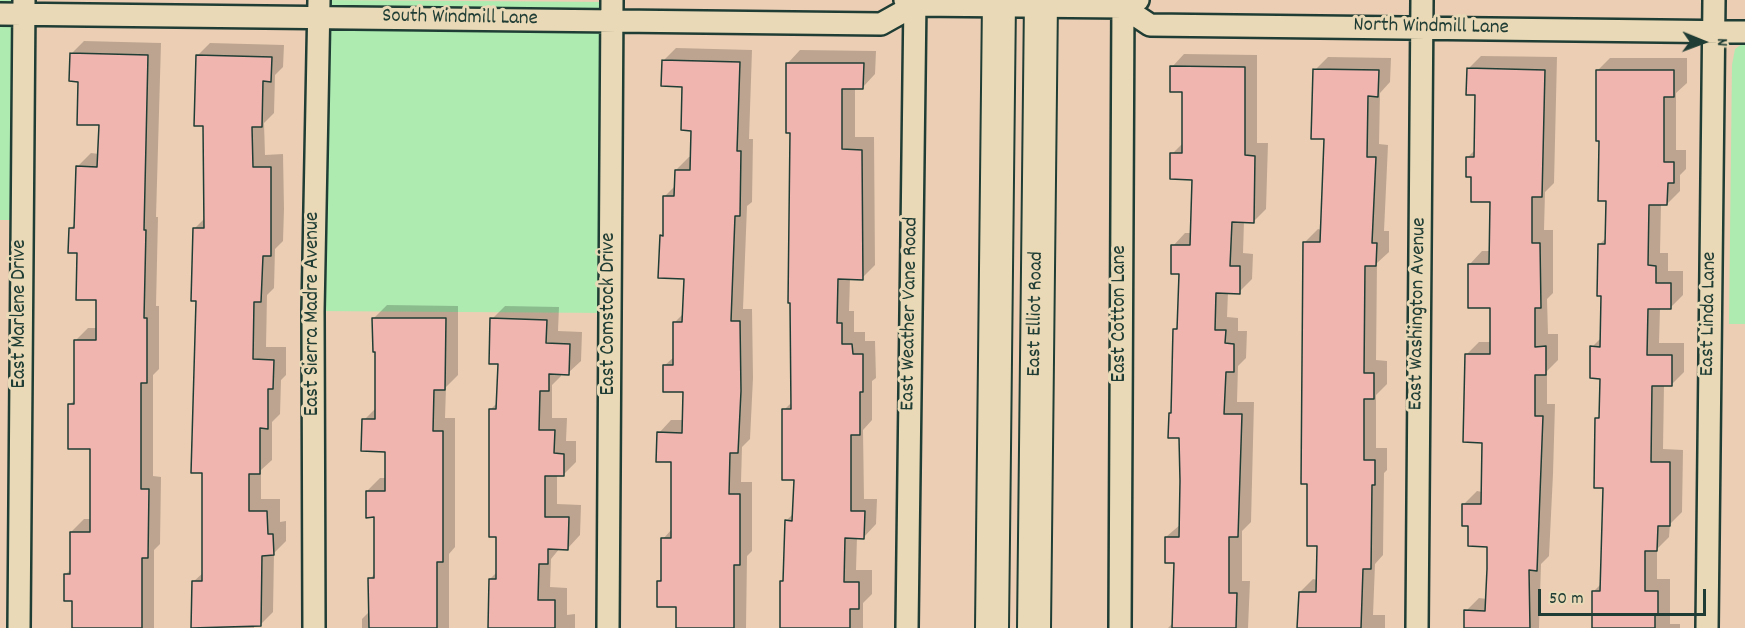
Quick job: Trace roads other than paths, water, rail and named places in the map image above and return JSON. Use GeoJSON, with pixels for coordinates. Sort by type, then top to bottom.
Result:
{"type":"FeatureCollection","features":[{"type":"Feature","properties":{"kind":"main road","name":"East Elliot Road"},"geometry":{"type":"LineString","coordinates":[[992,628],[1020,4]]}},
{"type":"Feature","properties":{"kind":"main road","name":"East Elliot Road"},"geometry":{"type":"LineString","coordinates":[[1020,4],[1034,628]]}},
{"type":"Feature","properties":{"kind":"street","name":"East Washington Avenue"},"geometry":{"type":"LineString","coordinates":[[1417,628],[1422,0]]}},
{"type":"Feature","properties":{"kind":"street","name":"East Linda Lane"},"geometry":{"type":"LineString","coordinates":[[1707,628],[1714,0]]}},
{"type":"Feature","properties":{"kind":"street","name":"South Windmill Lane"},"geometry":{"type":"LineString","coordinates":[[0,14],[24,7],[612,10],[881,24],[912,2],[1020,4]]}},
{"type":"Feature","properties":{"kind":"street","name":"East Weather Vane Road"},"geometry":{"type":"LineString","coordinates":[[907,628],[912,2]]}},
{"type":"Feature","properties":{"kind":"street","name":"North Windmill Lane"},"geometry":{"type":"LineString","coordinates":[[1128,2],[1150,25],[1745,32]]}},
{"type":"Feature","properties":{"kind":"street"},"geometry":{"type":"LineString","coordinates":[[1020,4],[1128,2]]}},
{"type":"Feature","properties":{"kind":"street","name":"East Cotton Lane"},"geometry":{"type":"LineString","coordinates":[[1120,628],[1128,2]]}},
{"type":"Feature","properties":{"kind":"street","name":"East Marlene Drive"},"geometry":{"type":"LineString","coordinates":[[19,628],[24,7]]}},
{"type":"Feature","properties":{"kind":"street","name":"East Sierra Madre Avenue"},"geometry":{"type":"LineString","coordinates":[[314,628],[313,311],[319,9]]}},
{"type":"Feature","properties":{"kind":"street","name":"East Comstock Drive"},"geometry":{"type":"LineString","coordinates":[[608,628],[612,10]]}}]}
